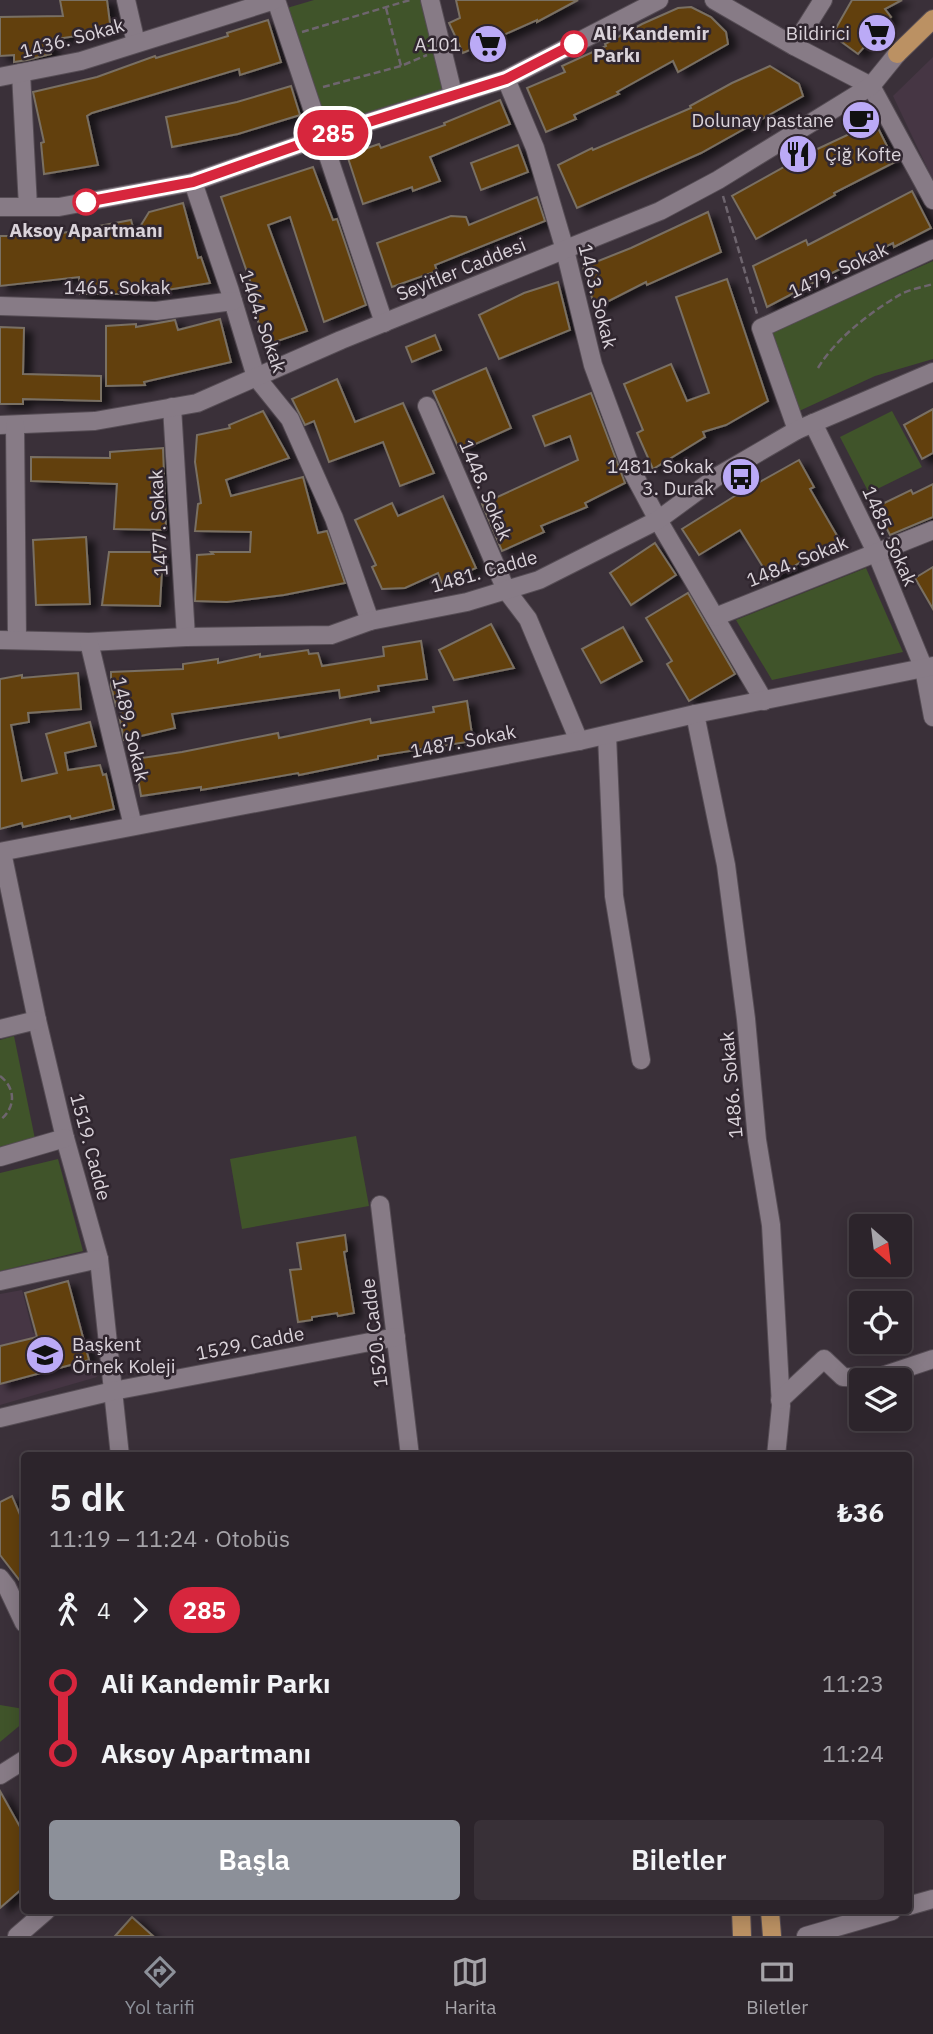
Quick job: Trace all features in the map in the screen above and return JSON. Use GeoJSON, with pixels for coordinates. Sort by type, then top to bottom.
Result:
{"type":"FeatureCollection","features":[{"type":"Feature","properties":{"kind":"main road"},"geometry":{"type":"LineString","coordinates":[[897,54],[933,19]]}},
{"type":"Feature","properties":{"kind":"main road"},"geometry":{"type":"LineString","coordinates":[[897,54],[933,34]]}},
{"type":"Feature","properties":{"kind":"main road"},"geometry":{"type":"LineString","coordinates":[[741,1914],[742,1936]]}},
{"type":"Feature","properties":{"kind":"main road"},"geometry":{"type":"LineString","coordinates":[[770,1914],[772,1936]]}},
{"type":"Feature","properties":{"kind":"street"},"geometry":{"type":"LineString","coordinates":[[126,0],[136,43]]}},
{"type":"Feature","properties":{"kind":"street"},"geometry":{"type":"LineString","coordinates":[[275,0],[384,323]]}},
{"type":"Feature","properties":{"kind":"street","name":"1436. Sokak"},"geometry":{"type":"LineString","coordinates":[[0,78],[81,61],[275,0]]}},
{"type":"Feature","properties":{"kind":"street"},"geometry":{"type":"LineString","coordinates":[[430,0],[453,94]]}},
{"type":"Feature","properties":{"kind":"street"},"geometry":{"type":"LineString","coordinates":[[0,207],[59,207],[193,182],[321,137],[506,79],[659,0]]}},
{"type":"Feature","properties":{"kind":"street"},"geometry":{"type":"LineString","coordinates":[[714,0],[793,46],[871,86],[933,200]]}},
{"type":"Feature","properties":{"kind":"street"},"geometry":{"type":"LineString","coordinates":[[793,46],[823,0]]}},
{"type":"Feature","properties":{"kind":"street","name":"Seyitler Caddesi"},"geometry":{"type":"LineString","coordinates":[[8,425],[95,421],[197,403],[384,323],[660,211],[718,180],[871,86],[897,54]]}},
{"type":"Feature","properties":{"kind":"street"},"geometry":{"type":"LineString","coordinates":[[21,73],[28,207]]}},
{"type":"Feature","properties":{"kind":"street","name":"1463. Sokak"},"geometry":{"type":"LineString","coordinates":[[506,79],[535,148],[565,250],[593,365],[633,473],[658,520]]}},
{"type":"Feature","properties":{"kind":"street","name":"1464. Sokak"},"geometry":{"type":"LineString","coordinates":[[193,182],[256,377],[290,419],[334,519],[370,621]]}},
{"type":"Feature","properties":{"kind":"street","name":"1479. Sokak"},"geometry":{"type":"LineString","coordinates":[[761,328],[933,249]]}},
{"type":"Feature","properties":{"kind":"street","name":"1465. Sokak"},"geometry":{"type":"LineString","coordinates":[[0,306],[156,311],[233,301]]}},
{"type":"Feature","properties":{"kind":"street","name":"1485. Sokak"},"geometry":{"type":"LineString","coordinates":[[761,328],[805,426],[877,552],[929,668],[933,718]]}},
{"type":"Feature","properties":{"kind":"street","name":"1481. Cadde"},"geometry":{"type":"LineString","coordinates":[[9,639],[89,642],[186,637],[331,635],[370,621],[467,602],[539,580],[658,520],[718,476],[805,426],[933,372]]}},
{"type":"Feature","properties":{"kind":"street","name":"1448. Sokak"},"geometry":{"type":"LineString","coordinates":[[427,406],[506,590],[528,620],[579,741]]}},
{"type":"Feature","properties":{"kind":"street","name":"1477. Sokak"},"geometry":{"type":"LineString","coordinates":[[172,407],[186,637]]}},
{"type":"Feature","properties":{"kind":"street"},"geometry":{"type":"LineString","coordinates":[[8,425],[9,639]]}},
{"type":"Feature","properties":{"kind":"street"},"geometry":{"type":"LineString","coordinates":[[658,520],[764,701]]}},
{"type":"Feature","properties":{"kind":"street","name":"1484. Sokak"},"geometry":{"type":"LineString","coordinates":[[715,617],[933,530]]}},
{"type":"Feature","properties":{"kind":"street","name":"1489. Sokak"},"geometry":{"type":"LineString","coordinates":[[89,642],[133,825]]}},
{"type":"Feature","properties":{"kind":"street","name":"1487. Sokak"},"geometry":{"type":"LineString","coordinates":[[1,852],[579,741],[695,714],[929,668]]}},
{"type":"Feature","properties":{"kind":"street","name":"1486. Sokak"},"geometry":{"type":"LineString","coordinates":[[695,714],[726,865],[737,942],[757,1140],[771,1225],[780,1400],[776,1452]]}},
{"type":"Feature","properties":{"kind":"street"},"geometry":{"type":"LineString","coordinates":[[607,735],[614,896],[641,1060]]}},
{"type":"Feature","properties":{"kind":"street","name":"1519. Cadde"},"geometry":{"type":"LineString","coordinates":[[1,852],[65,1138],[99,1259],[120,1452]]}},
{"type":"Feature","properties":{"kind":"street"},"geometry":{"type":"LineString","coordinates":[[0,1029],[37,1020]]}},
{"type":"Feature","properties":{"kind":"street"},"geometry":{"type":"LineString","coordinates":[[0,1157],[65,1138]]}},
{"type":"Feature","properties":{"kind":"street","name":"1520. Cadde"},"geometry":{"type":"LineString","coordinates":[[380,1205],[410,1452]]}},
{"type":"Feature","properties":{"kind":"street"},"geometry":{"type":"LineString","coordinates":[[0,1281],[99,1259]]}},
{"type":"Feature","properties":{"kind":"street","name":"1529. Cadde"},"geometry":{"type":"LineString","coordinates":[[0,1418],[113,1391],[396,1337]]}},
{"type":"Feature","properties":{"kind":"street"},"geometry":{"type":"LineString","coordinates":[[780,1400],[824,1359],[843,1377],[876,1378],[933,1359]]}},
{"type":"Feature","properties":{"kind":"street"},"geometry":{"type":"LineString","coordinates":[[0,1578],[21,1617]]}},
{"type":"Feature","properties":{"kind":"street"},"geometry":{"type":"LineString","coordinates":[[0,1775],[21,1762]]}},
{"type":"Feature","properties":{"kind":"street"},"geometry":{"type":"LineString","coordinates":[[912,1905],[933,1899]]}},
{"type":"Feature","properties":{"kind":"street"},"geometry":{"type":"LineString","coordinates":[[30,1932],[44,1914]]}},
{"type":"Feature","properties":{"kind":"street"},"geometry":{"type":"LineString","coordinates":[[806,1936],[882,1914]]}},
{"type":"Feature","properties":{"kind":"path"},"geometry":{"type":"LineString","coordinates":[[296,34],[410,0]]}},
{"type":"Feature","properties":{"kind":"path"},"geometry":{"type":"LineString","coordinates":[[386,8],[401,66]]}},
{"type":"Feature","properties":{"kind":"path"},"geometry":{"type":"LineString","coordinates":[[307,92],[401,66],[434,53]]}},
{"type":"Feature","properties":{"kind":"path"},"geometry":{"type":"LineString","coordinates":[[718,180],[761,328]]}},
{"type":"Feature","properties":{"kind":"path"},"geometry":{"type":"LineString","coordinates":[[818,368],[825,356],[855,327],[903,293],[933,284]]}},
{"type":"Feature","properties":{"kind":"path"},"geometry":{"type":"LineString","coordinates":[[0,1076],[8,1082],[12,1104],[8,1113],[0,1120]]}},
{"type":"Feature","properties":{"kind":"shaded area"},"geometry":{"type":"Polygon","coordinates":[[[933,57],[933,180],[893,96],[933,57]]]}},
{"type":"Feature","properties":{"kind":"shaded area","name":"Başkent Örnek Koleji"},"geometry":{"type":"Polygon","coordinates":[[[22,1290],[33,1333],[82,1322],[97,1377],[0,1405],[0,1294],[22,1290]]]}},
{"type":"Feature","properties":{"kind":"green space"},"geometry":{"type":"Polygon","coordinates":[[[314,0],[421,0],[444,96],[327,133],[287,8],[314,0]]]}},
{"type":"Feature","properties":{"kind":"green space"},"geometry":{"type":"Polygon","coordinates":[[[933,261],[933,359],[875,376],[797,412],[772,332],[933,261]]]}},
{"type":"Feature","properties":{"kind":"green space"},"geometry":{"type":"Polygon","coordinates":[[[892,411],[922,467],[869,493],[840,437],[892,411]]]}},
{"type":"Feature","properties":{"kind":"green space"},"geometry":{"type":"Polygon","coordinates":[[[866,568],[903,652],[772,680],[736,620],[866,568]]]}},
{"type":"Feature","properties":{"kind":"green space"},"geometry":{"type":"Polygon","coordinates":[[[14,1036],[35,1139],[0,1148],[0,1040],[14,1036]]]}},
{"type":"Feature","properties":{"kind":"green space"},"geometry":{"type":"Polygon","coordinates":[[[356,1136],[369,1206],[242,1229],[230,1159],[356,1136]]]}},
{"type":"Feature","properties":{"kind":"green space"},"geometry":{"type":"Polygon","coordinates":[[[58,1159],[83,1251],[0,1271],[0,1173],[58,1159]]]}},
{"type":"Feature","properties":{"kind":"green space"},"geometry":{"type":"Polygon","coordinates":[[[0,1705],[21,1708],[21,1724],[0,1742],[0,1705]]]}},
{"type":"Feature","properties":{"kind":"building"},"geometry":{"type":"Polygon","coordinates":[[[60,0],[107,0],[111,31],[49,40],[51,54],[27,60],[14,62],[14,55],[0,56],[0,17],[63,16],[60,0]]]}},
{"type":"Feature","properties":{"kind":"building"},"geometry":{"type":"Polygon","coordinates":[[[456,0],[578,0],[537,22],[463,53],[449,23],[460,18],[456,0]]]}},
{"type":"Feature","properties":{"kind":"building"},"geometry":{"type":"Polygon","coordinates":[[[852,0],[902,0],[885,9],[891,17],[858,54],[832,35],[852,0]]]}},
{"type":"Feature","properties":{"kind":"building"},"geometry":{"type":"Polygon","coordinates":[[[691,7],[711,17],[726,32],[728,44],[678,72],[673,61],[617,92],[619,94],[574,115],[576,119],[546,132],[527,88],[565,72],[562,66],[606,46],[605,44],[642,24],[678,8],[691,7]]]}},
{"type":"Feature","properties":{"kind":"building"},"geometry":{"type":"Polygon","coordinates":[[[268,20],[281,62],[240,75],[239,69],[92,113],[87,116],[98,165],[44,174],[41,143],[44,142],[33,92],[97,77],[155,56],[156,58],[228,36],[227,33],[268,20]]]}},
{"type":"Feature","properties":{"kind":"building"},"geometry":{"type":"Polygon","coordinates":[[[770,66],[799,84],[803,96],[701,153],[577,208],[558,165],[592,148],[593,150],[691,108],[690,106],[732,83],[770,66]]]}},
{"type":"Feature","properties":{"kind":"building"},"geometry":{"type":"Polygon","coordinates":[[[291,86],[300,115],[238,134],[172,147],[166,117],[237,102],[291,86]]]}},
{"type":"Feature","properties":{"kind":"building"},"geometry":{"type":"Polygon","coordinates":[[[500,100],[510,124],[430,157],[440,181],[413,191],[412,187],[363,204],[347,155],[379,144],[381,148],[445,125],[444,123],[500,100]]]}},
{"type":"Feature","properties":{"kind":"building"},"geometry":{"type":"Polygon","coordinates":[[[875,122],[895,162],[834,193],[835,195],[756,239],[732,196],[811,152],[875,122]]]}},
{"type":"Feature","properties":{"kind":"building"},"geometry":{"type":"Polygon","coordinates":[[[518,145],[528,172],[481,190],[471,163],[518,145]]]}},
{"type":"Feature","properties":{"kind":"building"},"geometry":{"type":"Polygon","coordinates":[[[313,167],[333,220],[337,219],[366,305],[324,322],[290,217],[268,225],[307,331],[266,345],[253,306],[258,304],[221,197],[313,167]]]}},
{"type":"Feature","properties":{"kind":"building"},"geometry":{"type":"Polygon","coordinates":[[[912,191],[931,228],[894,247],[893,243],[767,307],[753,266],[806,240],[808,245],[912,191]]]}},
{"type":"Feature","properties":{"kind":"building"},"geometry":{"type":"Polygon","coordinates":[[[537,197],[545,221],[435,265],[437,271],[392,287],[377,243],[451,216],[466,217],[469,225],[537,197]]]}},
{"type":"Feature","properties":{"kind":"building"},"geometry":{"type":"Polygon","coordinates":[[[183,203],[198,258],[201,257],[210,283],[142,294],[80,294],[79,277],[0,286],[0,236],[22,236],[22,233],[57,230],[57,234],[131,220],[135,235],[149,212],[183,203]]]}},
{"type":"Feature","properties":{"kind":"building"},"geometry":{"type":"Polygon","coordinates":[[[708,212],[721,252],[647,285],[646,282],[595,308],[583,267],[708,212]]]}},
{"type":"Feature","properties":{"kind":"building"},"geometry":{"type":"Polygon","coordinates":[[[727,279],[768,401],[726,425],[703,432],[705,437],[653,469],[637,433],[643,430],[624,384],[671,364],[687,401],[709,393],[676,297],[727,279]]]}},
{"type":"Feature","properties":{"kind":"building"},"geometry":{"type":"Polygon","coordinates":[[[558,282],[570,330],[499,359],[479,315],[524,293],[558,282]]]}},
{"type":"Feature","properties":{"kind":"building"},"geometry":{"type":"Polygon","coordinates":[[[220,319],[231,362],[144,382],[145,385],[106,386],[106,326],[136,324],[136,327],[175,320],[178,330],[220,319]]]}},
{"type":"Feature","properties":{"kind":"building"},"geometry":{"type":"Polygon","coordinates":[[[0,327],[24,328],[23,374],[101,376],[101,401],[23,399],[23,404],[0,404],[0,327]]]}},
{"type":"Feature","properties":{"kind":"building"},"geometry":{"type":"Polygon","coordinates":[[[435,335],[441,350],[412,362],[406,347],[435,335]]]}},
{"type":"Feature","properties":{"kind":"building"},"geometry":{"type":"Polygon","coordinates":[[[486,368],[511,428],[460,451],[433,391],[486,368]]]}},
{"type":"Feature","properties":{"kind":"building"},"geometry":{"type":"Polygon","coordinates":[[[337,379],[355,422],[403,403],[434,473],[400,486],[383,442],[329,462],[314,421],[305,425],[292,399],[337,379]]]}},
{"type":"Feature","properties":{"kind":"building"},"geometry":{"type":"Polygon","coordinates":[[[591,393],[625,483],[585,503],[587,507],[541,526],[544,532],[502,551],[482,504],[578,460],[570,436],[545,446],[533,416],[591,393]]]}},
{"type":"Feature","properties":{"kind":"building"},"geometry":{"type":"Polygon","coordinates":[[[933,409],[933,453],[922,459],[904,425],[933,409]]]}},
{"type":"Feature","properties":{"kind":"building"},"geometry":{"type":"Polygon","coordinates":[[[263,411],[289,458],[226,480],[231,496],[303,477],[318,533],[327,531],[345,583],[284,595],[227,602],[195,601],[197,555],[213,554],[211,552],[250,552],[251,532],[195,531],[198,504],[201,503],[195,462],[197,435],[230,428],[229,425],[263,411]]]}},
{"type":"Feature","properties":{"kind":"building"},"geometry":{"type":"Polygon","coordinates":[[[163,448],[166,530],[114,529],[117,484],[31,481],[31,457],[110,458],[110,452],[163,448]]]}},
{"type":"Feature","properties":{"kind":"building"},"geometry":{"type":"Polygon","coordinates":[[[799,460],[814,487],[810,489],[839,539],[771,580],[740,530],[699,555],[682,529],[799,460]]]}},
{"type":"Feature","properties":{"kind":"building"},"geometry":{"type":"Polygon","coordinates":[[[933,484],[933,517],[890,535],[876,507],[911,490],[913,494],[933,484]]]}},
{"type":"Feature","properties":{"kind":"building"},"geometry":{"type":"Polygon","coordinates":[[[443,496],[476,568],[442,583],[438,573],[405,588],[382,589],[372,567],[376,565],[355,520],[392,503],[398,516],[443,496]]]}},
{"type":"Feature","properties":{"kind":"building"},"geometry":{"type":"Polygon","coordinates":[[[86,537],[90,604],[36,605],[33,540],[86,537]]]}},
{"type":"Feature","properties":{"kind":"building"},"geometry":{"type":"Polygon","coordinates":[[[655,543],[676,575],[631,605],[610,573],[655,543]]]}},
{"type":"Feature","properties":{"kind":"building"},"geometry":{"type":"Polygon","coordinates":[[[109,552],[163,552],[160,606],[102,605],[109,552]]]}},
{"type":"Feature","properties":{"kind":"building"},"geometry":{"type":"Polygon","coordinates":[[[933,567],[933,609],[915,578],[933,567]]]}},
{"type":"Feature","properties":{"kind":"building"},"geometry":{"type":"Polygon","coordinates":[[[688,593],[735,674],[689,701],[667,664],[672,661],[646,618],[688,593]]]}},
{"type":"Feature","properties":{"kind":"building"},"geometry":{"type":"Polygon","coordinates":[[[491,624],[514,668],[454,680],[439,650],[491,624]]]}},
{"type":"Feature","properties":{"kind":"building"},"geometry":{"type":"Polygon","coordinates":[[[623,627],[642,661],[601,683],[582,649],[623,627]]]}},
{"type":"Feature","properties":{"kind":"building"},"geometry":{"type":"Polygon","coordinates":[[[421,641],[427,679],[378,686],[379,691],[340,698],[339,690],[172,714],[175,728],[124,740],[119,705],[116,706],[111,686],[111,672],[183,669],[183,664],[218,659],[218,663],[260,654],[260,657],[308,650],[309,654],[318,653],[322,666],[384,656],[383,647],[421,641]]]}},
{"type":"Feature","properties":{"kind":"building"},"geometry":{"type":"Polygon","coordinates":[[[78,673],[81,709],[28,713],[29,722],[11,725],[22,781],[57,773],[46,734],[90,722],[96,746],[65,753],[68,770],[100,765],[103,775],[106,774],[114,809],[71,819],[70,816],[23,827],[22,823],[0,829],[0,679],[22,675],[22,678],[78,673]]]}},
{"type":"Feature","properties":{"kind":"building"},"geometry":{"type":"Polygon","coordinates":[[[467,701],[473,741],[378,756],[378,759],[299,775],[298,773],[201,790],[201,787],[141,796],[135,759],[278,733],[279,738],[370,719],[371,723],[434,712],[433,707],[467,701]]]}},
{"type":"Feature","properties":{"kind":"building"},"geometry":{"type":"Polygon","coordinates":[[[345,1235],[347,1251],[344,1252],[354,1313],[312,1317],[312,1320],[298,1322],[290,1270],[301,1269],[297,1243],[345,1235]]]}},
{"type":"Feature","properties":{"kind":"building"},"geometry":{"type":"Polygon","coordinates":[[[68,1281],[89,1360],[0,1384],[0,1346],[37,1337],[25,1293],[68,1281]]]}},
{"type":"Feature","properties":{"kind":"building"},"geometry":{"type":"Polygon","coordinates":[[[12,1496],[21,1517],[21,1582],[0,1555],[0,1502],[12,1496]]]}},
{"type":"Feature","properties":{"kind":"building"},"geometry":{"type":"Polygon","coordinates":[[[0,1791],[21,1829],[21,1890],[0,1908],[0,1791]]]}},
{"type":"Feature","properties":{"kind":"building"},"geometry":{"type":"Polygon","coordinates":[[[132,1917],[153,1936],[115,1936],[132,1917]]]}},
{"type":"Feature","properties":{"kind":"bus line","name":"285"},"geometry":{"type":"LineString","coordinates":[[86,202],[193,182],[321,137],[506,79],[574,44]]}},
{"type":"Feature","properties":{"kind":"place","name":"Bildirici"},"geometry":{"type":"Point","coordinates":[877,33]}},
{"type":"Feature","properties":{"kind":"place","name":"A101"},"geometry":{"type":"Point","coordinates":[488,44]}},
{"type":"Feature","properties":{"kind":"place","name":"Ali Kandemir Parkı"},"geometry":{"type":"Point","coordinates":[574,44]}},
{"type":"Feature","properties":{"kind":"place","name":"Dolunay pastane"},"geometry":{"type":"Point","coordinates":[861,120]}},
{"type":"Feature","properties":{"kind":"place","name":"Çiğ Kofte"},"geometry":{"type":"Point","coordinates":[798,154]}},
{"type":"Feature","properties":{"kind":"place","name":"Aksoy Apartmanı"},"geometry":{"type":"Point","coordinates":[86,202]}},
{"type":"Feature","properties":{"kind":"place","name":"1481. Sokak 3. Durak"},"geometry":{"type":"Point","coordinates":[741,477]}},
{"type":"Feature","properties":{"kind":"place","name":"Başkent Örnek Koleji"},"geometry":{"type":"Point","coordinates":[45,1355]}}]}
